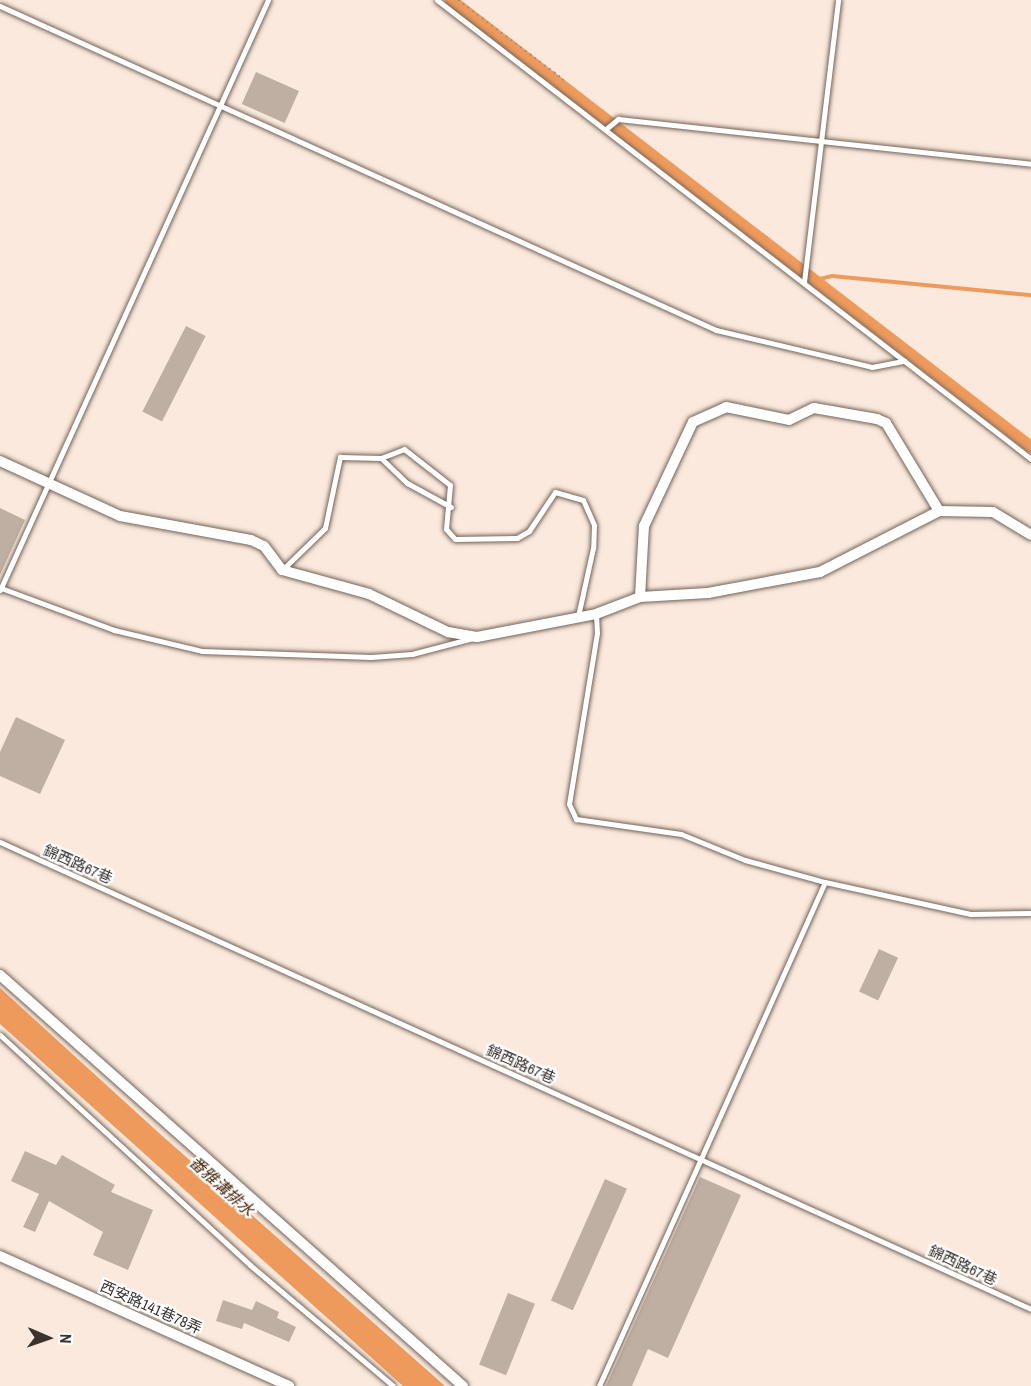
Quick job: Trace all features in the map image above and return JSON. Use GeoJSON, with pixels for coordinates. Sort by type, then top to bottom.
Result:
{"type":"FeatureCollection","features":[{"type":"Feature","properties":{"kind":"street"},"geometry":{"type":"LineString","coordinates":[[640,597],[644,526],[693,422],[726,407],[789,420],[814,408],[877,419],[886,423],[939,511]]}},
{"type":"Feature","properties":{"kind":"street"},"geometry":{"type":"LineString","coordinates":[[0,461],[120,516],[251,540],[264,546],[282,570],[369,594],[448,632],[477,637],[596,614],[640,597],[708,593],[820,572],[939,511],[993,512],[1031,534]]}},
{"type":"Feature","properties":{"kind":"street"},"geometry":{"type":"LineString","coordinates":[[0,975],[463,1386]]}},
{"type":"Feature","properties":{"kind":"street","name":"西安路141巷78弄"},"geometry":{"type":"LineString","coordinates":[[0,1256],[289,1386]]}},
{"type":"Feature","properties":{"kind":"lane"},"geometry":{"type":"LineString","coordinates":[[268,0],[52,483],[1,589],[114,630],[202,651],[371,657],[412,654],[477,637]]}},
{"type":"Feature","properties":{"kind":"lane"},"geometry":{"type":"LineString","coordinates":[[437,0],[1031,459]]}},
{"type":"Feature","properties":{"kind":"lane"},"geometry":{"type":"LineString","coordinates":[[804,282],[823,140],[838,0]]}},
{"type":"Feature","properties":{"kind":"lane"},"geometry":{"type":"LineString","coordinates":[[0,6],[716,330],[872,367],[904,360]]}},
{"type":"Feature","properties":{"kind":"lane"},"geometry":{"type":"LineString","coordinates":[[606,129],[618,119],[1031,164]]}},
{"type":"Feature","properties":{"kind":"lane"},"geometry":{"type":"LineString","coordinates":[[282,570],[325,528],[340,457],[381,458],[411,451],[450,485],[451,507],[448,536],[517,538],[529,531],[555,492],[583,500],[594,525],[594,548],[578,618]]}},
{"type":"Feature","properties":{"kind":"lane"},"geometry":{"type":"LineString","coordinates":[[381,458],[407,483],[451,507]]}},
{"type":"Feature","properties":{"kind":"lane"},"geometry":{"type":"LineString","coordinates":[[596,614],[572,815],[581,821],[681,834],[745,860],[825,882],[971,914],[1031,913]]}},
{"type":"Feature","properties":{"kind":"lane","name":"錦西路67巷"},"geometry":{"type":"LineString","coordinates":[[0,842],[699,1157],[1031,1310]]}},
{"type":"Feature","properties":{"kind":"lane"},"geometry":{"type":"LineString","coordinates":[[599,1386],[699,1157],[825,882]]}},
{"type":"Feature","properties":{"kind":"lane"},"geometry":{"type":"LineString","coordinates":[[0,1035],[250,1265],[393,1386]]}},
{"type":"Feature","properties":{"kind":"path"},"geometry":{"type":"LineString","coordinates":[[458,0],[563,79]]}},
{"type":"Feature","properties":{"kind":"shaded area"},"geometry":{"type":"Polygon","coordinates":[[[0,988],[159,1133],[445,1386],[403,1386],[0,1024],[0,988]]]}},
{"type":"Feature","properties":{"kind":"building"},"geometry":{"type":"Polygon","coordinates":[[[256,72],[299,91],[285,123],[242,104],[256,72]]]}},
{"type":"Feature","properties":{"kind":"building"},"geometry":{"type":"Polygon","coordinates":[[[186,326],[206,336],[162,422],[142,412],[186,326]]]}},
{"type":"Feature","properties":{"kind":"building"},"geometry":{"type":"Polygon","coordinates":[[[0,508],[25,520],[0,575],[0,508]]]}},
{"type":"Feature","properties":{"kind":"building"},"geometry":{"type":"Polygon","coordinates":[[[16,717],[65,740],[40,794],[0,776],[0,752],[16,717]]]}},
{"type":"Feature","properties":{"kind":"building"},"geometry":{"type":"Polygon","coordinates":[[[879,949],[898,958],[878,1000],[859,992],[879,949]]]}},
{"type":"Feature","properties":{"kind":"building"},"geometry":{"type":"Polygon","coordinates":[[[25,1151],[56,1165],[62,1155],[115,1185],[111,1192],[153,1210],[128,1270],[93,1255],[103,1232],[49,1201],[35,1232],[23,1227],[39,1194],[11,1181],[25,1151]]]}},
{"type":"Feature","properties":{"kind":"building"},"geometry":{"type":"Polygon","coordinates":[[[700,1177],[741,1195],[668,1358],[648,1349],[632,1386],[606,1386],[700,1177]]]}},
{"type":"Feature","properties":{"kind":"building"},"geometry":{"type":"Polygon","coordinates":[[[605,1179],[627,1189],[573,1310],[551,1301],[605,1179]]]}},
{"type":"Feature","properties":{"kind":"building"},"geometry":{"type":"Polygon","coordinates":[[[508,1293],[535,1304],[506,1375],[479,1364],[508,1293]]]}},
{"type":"Feature","properties":{"kind":"building"},"geometry":{"type":"Polygon","coordinates":[[[223,1300],[252,1310],[256,1301],[279,1312],[277,1318],[296,1327],[289,1342],[244,1323],[242,1329],[216,1321],[223,1300]]]}},
{"type":"Feature","properties":{"kind":"waterway"},"geometry":{"type":"LineString","coordinates":[[451,0],[1031,447]]}},
{"type":"Feature","properties":{"kind":"waterway"},"geometry":{"type":"LineString","coordinates":[[815,280],[832,276],[1031,295]]}},
{"type":"Feature","properties":{"kind":"water label","name":"番雅溝排水"},"geometry":{"type":"Point","coordinates":[222,1186]}}]}
